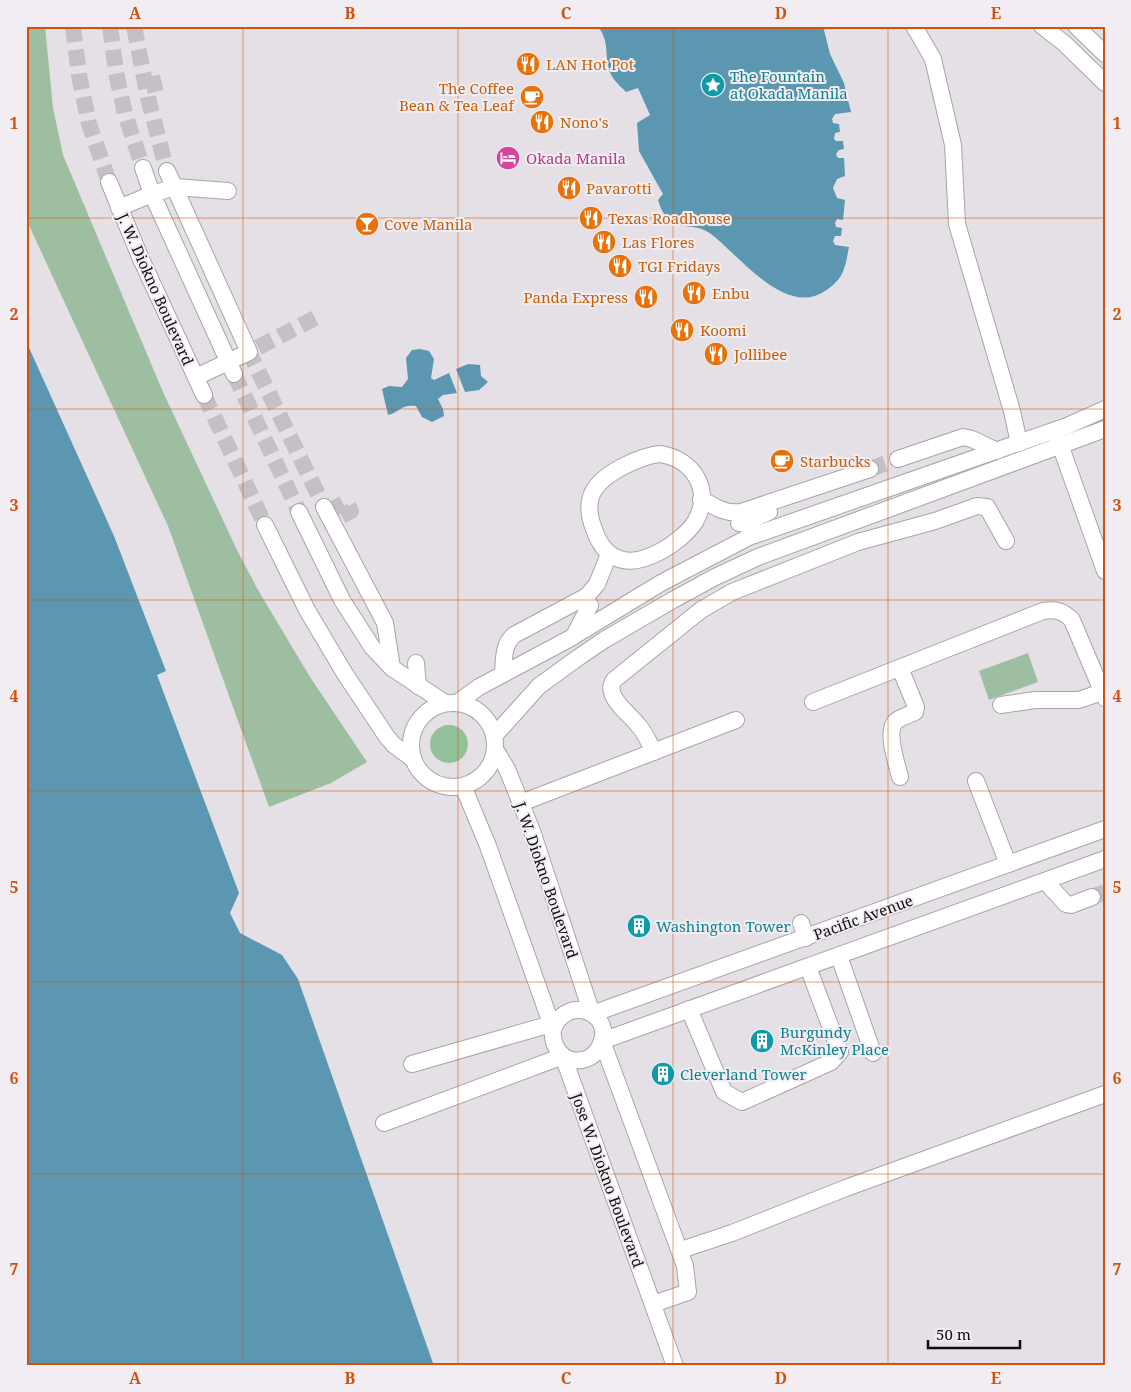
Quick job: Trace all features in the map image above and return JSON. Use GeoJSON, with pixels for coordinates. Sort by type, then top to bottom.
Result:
{"type":"FeatureCollection","features":[{"type":"Feature","properties":{"kind":"street"},"geometry":{"type":"LineString","coordinates":[[914,26],[933,59],[953,145],[957,224],[1012,411],[1019,443]]}},
{"type":"Feature","properties":{"kind":"street"},"geometry":{"type":"LineString","coordinates":[[1042,26],[1076,54],[1105,83]]}},
{"type":"Feature","properties":{"kind":"street"},"geometry":{"type":"LineString","coordinates":[[1076,26],[1105,54]]}},
{"type":"Feature","properties":{"kind":"street"},"geometry":{"type":"LineString","coordinates":[[142,168],[231,368]]}},
{"type":"Feature","properties":{"kind":"street"},"geometry":{"type":"LineString","coordinates":[[167,171],[249,352],[231,368],[196,377]]}},
{"type":"Feature","properties":{"kind":"street","name":"J. W. Diokno Boulevard"},"geometry":{"type":"LineString","coordinates":[[109,182],[204,395]]}},
{"type":"Feature","properties":{"kind":"street"},"geometry":{"type":"LineString","coordinates":[[119,208],[174,187],[228,191]]}},
{"type":"Feature","properties":{"kind":"street"},"geometry":{"type":"LineString","coordinates":[[299,512],[342,600],[372,646],[392,668],[418,686],[451,703],[467,705],[477,710],[491,726],[494,743],[492,759],[488,768],[473,782],[463,786],[447,787],[432,782],[419,771],[413,758],[410,742],[414,727],[430,709],[451,703],[574,636],[727,540],[750,537],[802,520],[1055,430],[1105,410]]}},
{"type":"Feature","properties":{"kind":"street"},"geometry":{"type":"LineString","coordinates":[[494,743],[528,697],[552,676],[604,640],[715,577],[758,557],[1105,429]]}},
{"type":"Feature","properties":{"kind":"street"},"geometry":{"type":"LineString","coordinates":[[1055,430],[1102,554],[1105,571]]}},
{"type":"Feature","properties":{"kind":"street"},"geometry":{"type":"LineString","coordinates":[[898,459],[963,437],[972,438],[997,451]]}},
{"type":"Feature","properties":{"kind":"street"},"geometry":{"type":"LineString","coordinates":[[650,455],[669,455],[678,458],[690,468],[698,481],[702,499],[694,523],[687,531],[672,544],[647,559],[631,561],[609,554],[596,537],[589,512],[593,491],[604,478],[612,472],[650,455]]}},
{"type":"Feature","properties":{"kind":"street"},"geometry":{"type":"LineString","coordinates":[[859,472],[867,497]]}},
{"type":"Feature","properties":{"kind":"street"},"geometry":{"type":"LineString","coordinates":[[702,499],[720,510],[732,513],[741,512],[859,472]]}},
{"type":"Feature","properties":{"kind":"street"},"geometry":{"type":"LineString","coordinates":[[739,523],[747,524],[753,519],[841,484],[859,472]]}},
{"type":"Feature","properties":{"kind":"street"},"geometry":{"type":"LineString","coordinates":[[796,502],[802,520]]}},
{"type":"Feature","properties":{"kind":"street"},"geometry":{"type":"LineString","coordinates":[[654,752],[638,725],[624,711],[614,697],[610,688],[611,684],[702,610],[732,592],[858,542],[935,521],[977,506],[987,507],[1006,541]]}},
{"type":"Feature","properties":{"kind":"street"},"geometry":{"type":"LineString","coordinates":[[329,514],[385,623],[392,668]]}},
{"type":"Feature","properties":{"kind":"street"},"geometry":{"type":"LineString","coordinates":[[265,525],[306,610],[345,674],[387,737],[394,745],[413,758]]}},
{"type":"Feature","properties":{"kind":"street"},"geometry":{"type":"LineString","coordinates":[[502,674],[505,648],[509,639],[587,596],[598,584],[609,554]]}},
{"type":"Feature","properties":{"kind":"street"},"geometry":{"type":"LineString","coordinates":[[574,636],[590,605]]}},
{"type":"Feature","properties":{"kind":"street"},"geometry":{"type":"LineString","coordinates":[[813,702],[1043,611],[1059,611],[1072,620],[1104,695],[1079,700],[1035,700],[1001,705]]}},
{"type":"Feature","properties":{"kind":"street"},"geometry":{"type":"LineString","coordinates":[[416,662],[418,686]]}},
{"type":"Feature","properties":{"kind":"street"},"geometry":{"type":"LineString","coordinates":[[900,668],[916,708],[915,712],[897,721],[892,731],[892,750],[900,776]]}},
{"type":"Feature","properties":{"kind":"street"},"geometry":{"type":"LineString","coordinates":[[521,803],[736,720]]}},
{"type":"Feature","properties":{"kind":"street","name":"J. W. Diokno Boulevard"},"geometry":{"type":"LineString","coordinates":[[494,743],[507,769],[532,831],[592,1014]]}},
{"type":"Feature","properties":{"kind":"street"},"geometry":{"type":"LineString","coordinates":[[976,781],[1008,864]]}},
{"type":"Feature","properties":{"kind":"street"},"geometry":{"type":"LineString","coordinates":[[463,786],[488,846],[552,1026],[554,1044],[563,1056]]}},
{"type":"Feature","properties":{"kind":"street","name":"Pacific Avenue"},"geometry":{"type":"LineString","coordinates":[[592,1014],[804,930],[1008,864],[1105,829]]}},
{"type":"Feature","properties":{"kind":"street","name":"Pacific Avenue"},"geometry":{"type":"LineString","coordinates":[[602,1041],[1105,859]]}},
{"type":"Feature","properties":{"kind":"street"},"geometry":{"type":"LineString","coordinates":[[1044,881],[1066,904],[1071,905],[1092,897]]}},
{"type":"Feature","properties":{"kind":"street"},"geometry":{"type":"LineString","coordinates":[[839,956],[873,1054]]}},
{"type":"Feature","properties":{"kind":"street"},"geometry":{"type":"LineString","coordinates":[[689,1009],[724,1092],[742,1102],[831,1062],[840,1052],[808,967]]}},
{"type":"Feature","properties":{"kind":"street"},"geometry":{"type":"LineString","coordinates":[[412,1064],[552,1026],[562,1015],[569,1011],[585,1010],[597,1018],[602,1029],[602,1041],[681,1250],[685,1266],[688,1292],[653,1304]]}},
{"type":"Feature","properties":{"kind":"street"},"geometry":{"type":"LineString","coordinates":[[384,1122],[563,1056],[578,1060],[586,1058],[599,1048],[602,1041]]}},
{"type":"Feature","properties":{"kind":"street","name":"Jose W. Diokno Boulevard"},"geometry":{"type":"LineString","coordinates":[[563,1056],[675,1366]]}},
{"type":"Feature","properties":{"kind":"street"},"geometry":{"type":"LineString","coordinates":[[681,1250],[732,1233],[846,1188],[1105,1094]]}},
{"type":"Feature","properties":{"kind":"green space"},"geometry":{"type":"Polygon","coordinates":[[[26,26],[45,26],[53,108],[63,155],[163,392],[237,550],[258,590],[310,677],[367,762],[331,783],[269,807],[168,526],[26,219],[26,26]]]}},
{"type":"Feature","properties":{"kind":"green space"},"geometry":{"type":"Polygon","coordinates":[[[1028,653],[1038,682],[989,700],[979,671],[1028,653]]]}},
{"type":"Feature","properties":{"kind":"green space"},"geometry":{"type":"Polygon","coordinates":[[[449,725],[462,731],[468,744],[462,757],[449,763],[436,757],[430,744],[436,731],[449,725]]]}},
{"type":"Feature","properties":{"kind":"water"},"geometry":{"type":"Polygon","coordinates":[[[598,26],[823,26],[830,54],[844,83],[851,112],[835,114],[832,119],[833,123],[839,124],[840,132],[835,133],[834,139],[836,141],[843,141],[844,149],[839,150],[836,154],[838,158],[844,158],[845,176],[837,179],[833,188],[837,198],[845,200],[843,220],[837,219],[835,223],[836,227],[842,228],[841,236],[835,236],[833,241],[835,245],[849,247],[843,272],[831,287],[810,297],[794,296],[779,290],[749,268],[711,234],[696,227],[681,226],[668,220],[658,200],[663,194],[639,151],[637,123],[650,115],[638,88],[626,92],[612,75],[609,69],[604,38],[598,26]]]}},
{"type":"Feature","properties":{"kind":"water"},"geometry":{"type":"Polygon","coordinates":[[[26,341],[114,536],[166,671],[157,675],[239,893],[230,913],[240,933],[282,955],[298,979],[434,1366],[26,1366],[26,341]]]}},
{"type":"Feature","properties":{"kind":"water"},"geometry":{"type":"Polygon","coordinates":[[[412,350],[429,351],[434,359],[431,378],[434,380],[449,373],[457,393],[443,395],[438,399],[444,416],[432,422],[422,417],[416,406],[404,407],[388,415],[382,389],[389,386],[402,387],[408,379],[406,358],[412,350]]]}},
{"type":"Feature","properties":{"kind":"water"},"geometry":{"type":"Polygon","coordinates":[[[468,364],[480,365],[481,376],[488,382],[479,390],[465,392],[456,369],[468,364]]]}},
{"type":"Feature","properties":{"kind":"tunnel"},"geometry":{"type":"LineString","coordinates":[[73,26],[79,75],[89,124],[109,182]]}},
{"type":"Feature","properties":{"kind":"tunnel"},"geometry":{"type":"LineString","coordinates":[[110,26],[116,72],[125,114],[143,168]]}},
{"type":"Feature","properties":{"kind":"tunnel"},"geometry":{"type":"LineString","coordinates":[[134,26],[148,98],[167,171]]}},
{"type":"Feature","properties":{"kind":"tunnel"},"geometry":{"type":"LineString","coordinates":[[146,86],[167,81]]}},
{"type":"Feature","properties":{"kind":"tunnel"},"geometry":{"type":"LineString","coordinates":[[315,318],[249,352],[324,507]]}},
{"type":"Feature","properties":{"kind":"tunnel"},"geometry":{"type":"LineString","coordinates":[[234,374],[299,512]]}},
{"type":"Feature","properties":{"kind":"tunnel"},"geometry":{"type":"LineString","coordinates":[[204,395],[265,525]]}},
{"type":"Feature","properties":{"kind":"tunnel"},"geometry":{"type":"LineString","coordinates":[[870,469],[898,459]]}},
{"type":"Feature","properties":{"kind":"tunnel"},"geometry":{"type":"LineString","coordinates":[[329,511],[346,502],[351,511],[334,520]]}},
{"type":"Feature","properties":{"kind":"tunnel"},"geometry":{"type":"LineString","coordinates":[[1092,897],[1105,892]]}},
{"type":"Feature","properties":{"kind":"place","name":"LAN Hot Pot"},"geometry":{"type":"Point","coordinates":[528,64]}},
{"type":"Feature","properties":{"kind":"place","name":"The Fountain at Okada Manila"},"geometry":{"type":"Point","coordinates":[713,85]}},
{"type":"Feature","properties":{"kind":"place","name":"The Coffee Bean & Tea Leaf"},"geometry":{"type":"Point","coordinates":[532,97]}},
{"type":"Feature","properties":{"kind":"place","name":"Nono's"},"geometry":{"type":"Point","coordinates":[542,122]}},
{"type":"Feature","properties":{"kind":"place","name":"Okada Manila"},"geometry":{"type":"Point","coordinates":[508,158]}},
{"type":"Feature","properties":{"kind":"place","name":"Pavarotti"},"geometry":{"type":"Point","coordinates":[569,188]}},
{"type":"Feature","properties":{"kind":"place","name":"Texas Roadhouse"},"geometry":{"type":"Point","coordinates":[591,218]}},
{"type":"Feature","properties":{"kind":"place","name":"Cove Manila"},"geometry":{"type":"Point","coordinates":[367,224]}},
{"type":"Feature","properties":{"kind":"place","name":"Las Flores"},"geometry":{"type":"Point","coordinates":[604,242]}},
{"type":"Feature","properties":{"kind":"place","name":"TGI Fridays"},"geometry":{"type":"Point","coordinates":[620,266]}},
{"type":"Feature","properties":{"kind":"place","name":"Enbu"},"geometry":{"type":"Point","coordinates":[694,293]}},
{"type":"Feature","properties":{"kind":"place","name":"Panda Express"},"geometry":{"type":"Point","coordinates":[646,297]}},
{"type":"Feature","properties":{"kind":"place","name":"Koomi"},"geometry":{"type":"Point","coordinates":[682,330]}},
{"type":"Feature","properties":{"kind":"place","name":"Jollibee"},"geometry":{"type":"Point","coordinates":[716,354]}},
{"type":"Feature","properties":{"kind":"place","name":"Starbucks"},"geometry":{"type":"Point","coordinates":[782,461]}},
{"type":"Feature","properties":{"kind":"place","name":"Washington Tower"},"geometry":{"type":"Point","coordinates":[639,926]}},
{"type":"Feature","properties":{"kind":"place","name":"Burgundy McKinley Place"},"geometry":{"type":"Point","coordinates":[762,1041]}},
{"type":"Feature","properties":{"kind":"place","name":"Cleverland Tower"},"geometry":{"type":"Point","coordinates":[663,1074]}}]}
